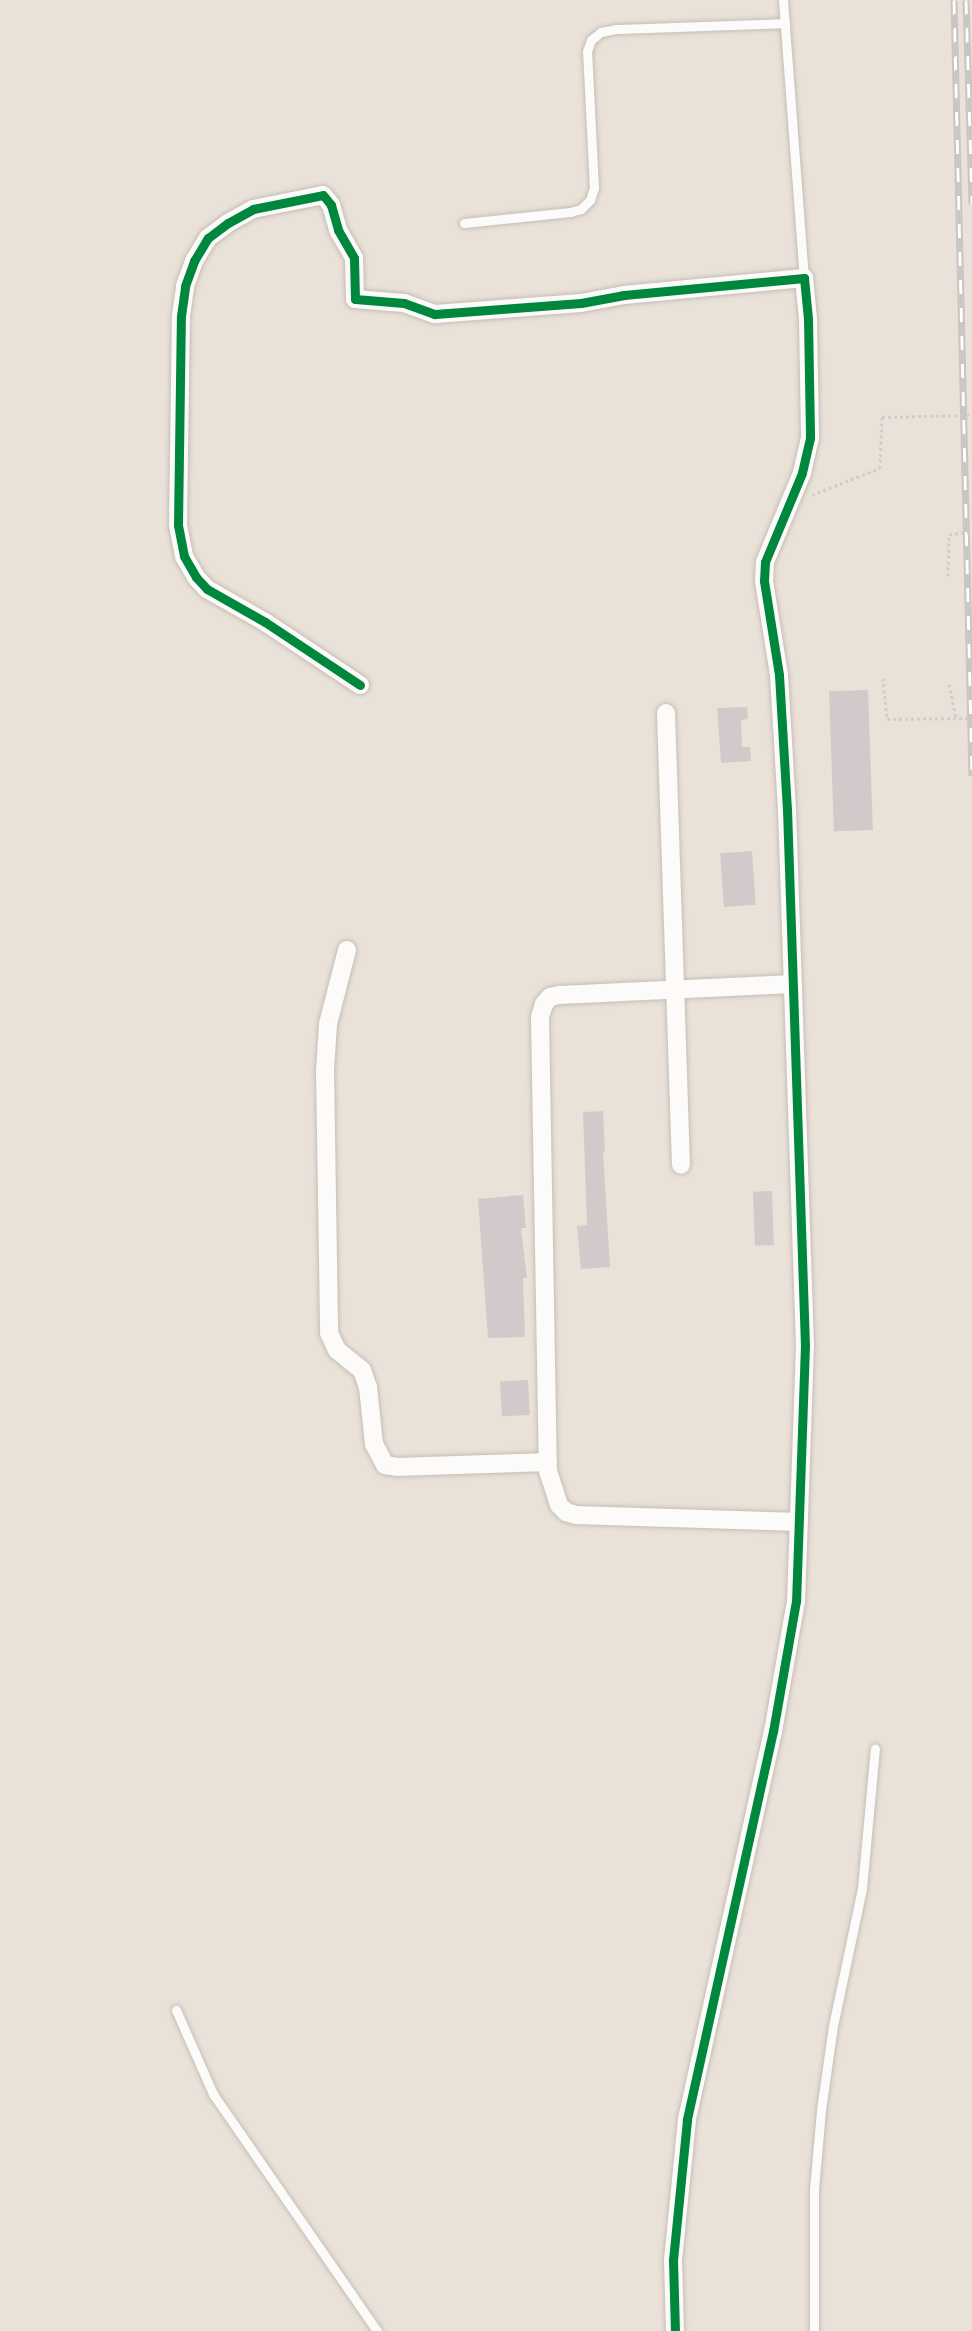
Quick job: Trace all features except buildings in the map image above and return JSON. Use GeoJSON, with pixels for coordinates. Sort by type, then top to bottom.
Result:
{"type":"FeatureCollection","features":[{"type":"Feature","properties":{"kind":"street"},"geometry":{"type":"LineString","coordinates":[[360,685],[265,622],[207,589],[195,577],[184,556],[178,525],[181,316],[184,286],[194,261],[208,238],[253,209],[323,195],[331,205],[339,230],[354,258],[355,299],[404,303],[435,314],[581,303],[624,295],[804,278],[808,319],[810,438],[802,473],[765,562],[764,581],[779,675],[788,809],[805,1345],[796,1601],[773,1731],[687,2120],[673,2260],[675,2331]]}},
{"type":"Feature","properties":{"kind":"street"},"geometry":{"type":"LineString","coordinates":[[666,713],[681,1165]]}},
{"type":"Feature","properties":{"kind":"street"},"geometry":{"type":"LineString","coordinates":[[347,950],[328,1024],[325,1070],[329,1334],[337,1350],[362,1371],[368,1387],[374,1444],[385,1465],[397,1467],[548,1462]]}},
{"type":"Feature","properties":{"kind":"street"},"geometry":{"type":"LineString","coordinates":[[793,984],[550,997],[544,1004],[540,1017],[548,1462],[552,1490],[559,1505],[566,1512],[576,1515],[799,1522]]}},
{"type":"Feature","properties":{"kind":"lane"},"geometry":{"type":"LineString","coordinates":[[783,0],[804,278]]}},
{"type":"Feature","properties":{"kind":"lane"},"geometry":{"type":"LineString","coordinates":[[464,223],[570,212],[580,209],[590,200],[594,188],[587,51],[591,40],[601,32],[616,29],[785,23]]}},
{"type":"Feature","properties":{"kind":"lane"},"geometry":{"type":"LineString","coordinates":[[814,2331],[814,2189],[821,2110],[833,2026],[862,1888],[875,1749]]}},
{"type":"Feature","properties":{"kind":"lane"},"geometry":{"type":"LineString","coordinates":[[176,2010],[213,2094],[376,2331]]}},
{"type":"Feature","properties":{"kind":"path"},"geometry":{"type":"LineString","coordinates":[[790,503],[880,468],[882,417],[972,415]]}},
{"type":"Feature","properties":{"kind":"path"},"geometry":{"type":"LineString","coordinates":[[948,576],[949,534],[972,532]]}},
{"type":"Feature","properties":{"kind":"path"},"geometry":{"type":"LineString","coordinates":[[883,678],[887,719],[972,718]]}},
{"type":"Feature","properties":{"kind":"path"},"geometry":{"type":"LineString","coordinates":[[949,684],[956,718]]}},
{"type":"Feature","properties":{"kind":"railway"},"geometry":{"type":"LineString","coordinates":[[954,0],[972,776]]}},
{"type":"Feature","properties":{"kind":"railway"},"geometry":{"type":"LineString","coordinates":[[966,0],[972,204]]}},
{"type":"Feature","properties":{"kind":"cycle path"},"geometry":{"type":"LineString","coordinates":[[360,685],[265,622],[207,589],[196,577],[184,556],[178,525],[181,316],[185,286],[194,261],[208,238],[253,209],[323,195],[331,205],[338,230],[354,258],[355,299],[404,303],[435,314],[581,303],[624,295],[804,278],[808,319],[810,438],[802,473],[765,562],[764,581],[779,675],[787,809],[805,1345],[796,1601],[773,1731],[687,2120],[673,2260],[675,2331]]}}]}
